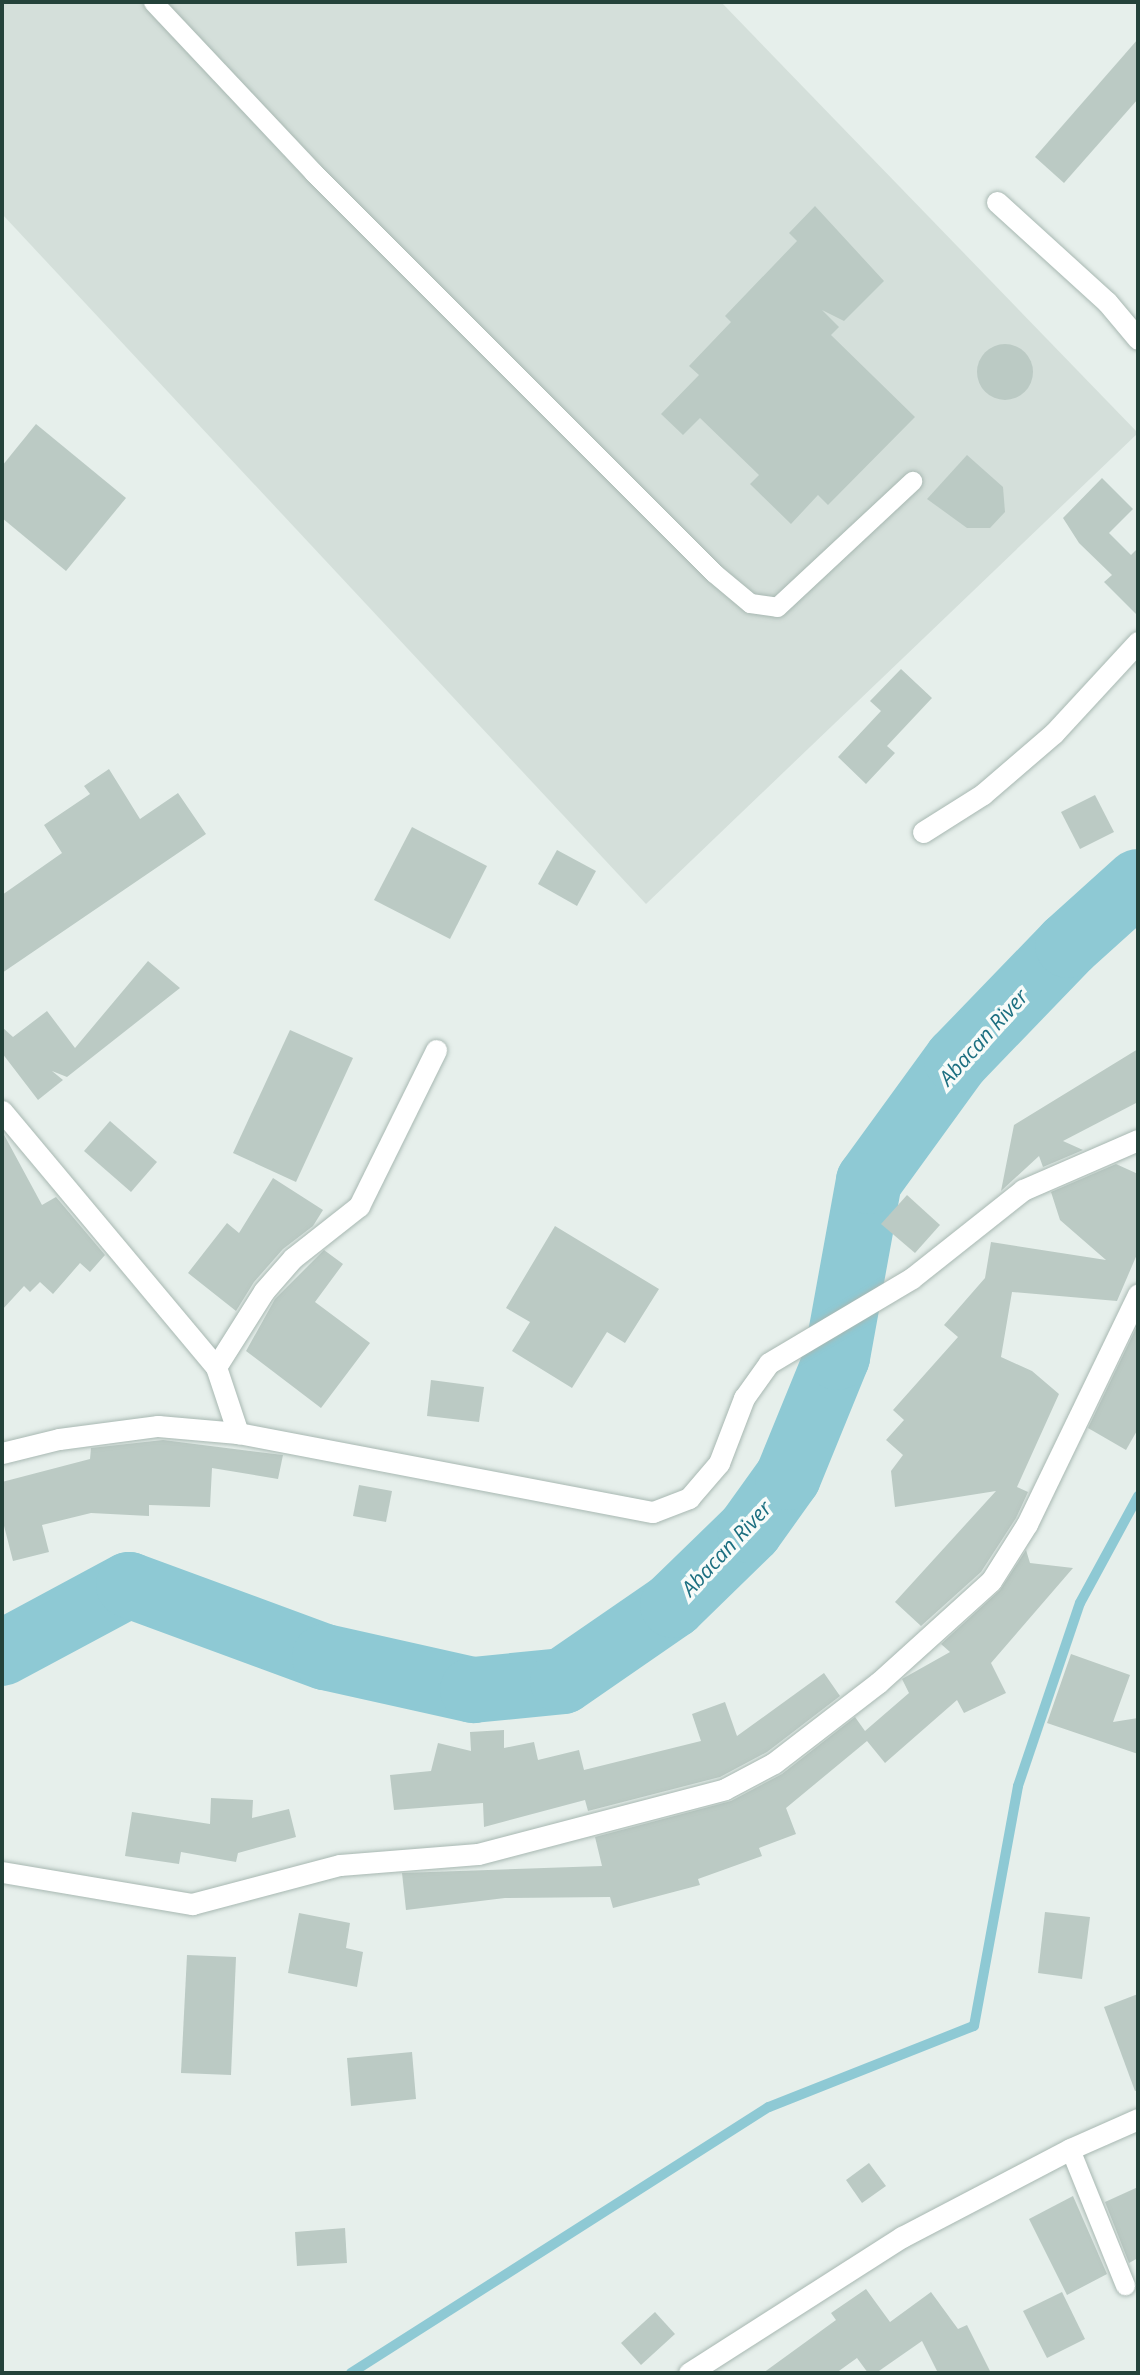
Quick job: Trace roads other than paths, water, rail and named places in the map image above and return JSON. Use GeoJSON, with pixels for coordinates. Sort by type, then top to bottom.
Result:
{"type":"FeatureCollection","features":[{"type":"Feature","properties":{"kind":"street"},"geometry":{"type":"LineString","coordinates":[[997,202],[1107,302],[1138,339]]}},
{"type":"Feature","properties":{"kind":"street"},"geometry":{"type":"LineString","coordinates":[[923,832],[983,794],[1054,733],[1138,642]]}},
{"type":"Feature","properties":{"kind":"street"},"geometry":{"type":"LineString","coordinates":[[216,1367],[264,1291],[293,1258],[359,1206],[436,1050]]}},
{"type":"Feature","properties":{"kind":"street"},"geometry":{"type":"LineString","coordinates":[[2,1111],[216,1367],[238,1433]]}},
{"type":"Feature","properties":{"kind":"street"},"geometry":{"type":"LineString","coordinates":[[2,1453],[59,1439],[158,1426],[238,1433],[653,1512],[689,1498],[704,1483],[719,1463],[753,1380],[787,1352],[890,1292],[1023,1190],[1138,1140]]}},
{"type":"Feature","properties":{"kind":"street"},"geometry":{"type":"LineString","coordinates":[[2,1872],[192,1904],[340,1865],[478,1854],[724,1789],[774,1763],[878,1683],[991,1581],[1027,1524],[1138,1294]]}},
{"type":"Feature","properties":{"kind":"street"},"geometry":{"type":"LineString","coordinates":[[689,2373],[902,2237],[1069,2149],[1138,2119]]}},
{"type":"Feature","properties":{"kind":"lane"},"geometry":{"type":"LineString","coordinates":[[153,2],[313,172],[705,563],[750,603],[777,607],[912,481]]}},
{"type":"Feature","properties":{"kind":"lane"},"geometry":{"type":"LineString","coordinates":[[1069,2149],[1125,2284]]}},
{"type":"Feature","properties":{"kind":"waterway","name":"Abacan River"},"geometry":{"type":"LineString","coordinates":[[2,1653],[129,1585],[325,1657],[473,1690],[563,1681],[673,1605],[750,1530],[788,1477],[837,1357],[869,1181],[957,1060],[1068,945],[1138,882]]}},
{"type":"Feature","properties":{"kind":"waterway"},"geometry":{"type":"LineString","coordinates":[[351,2373],[769,2107],[974,2026],[1018,1786],[1080,1603],[1138,1496]]}}]}
